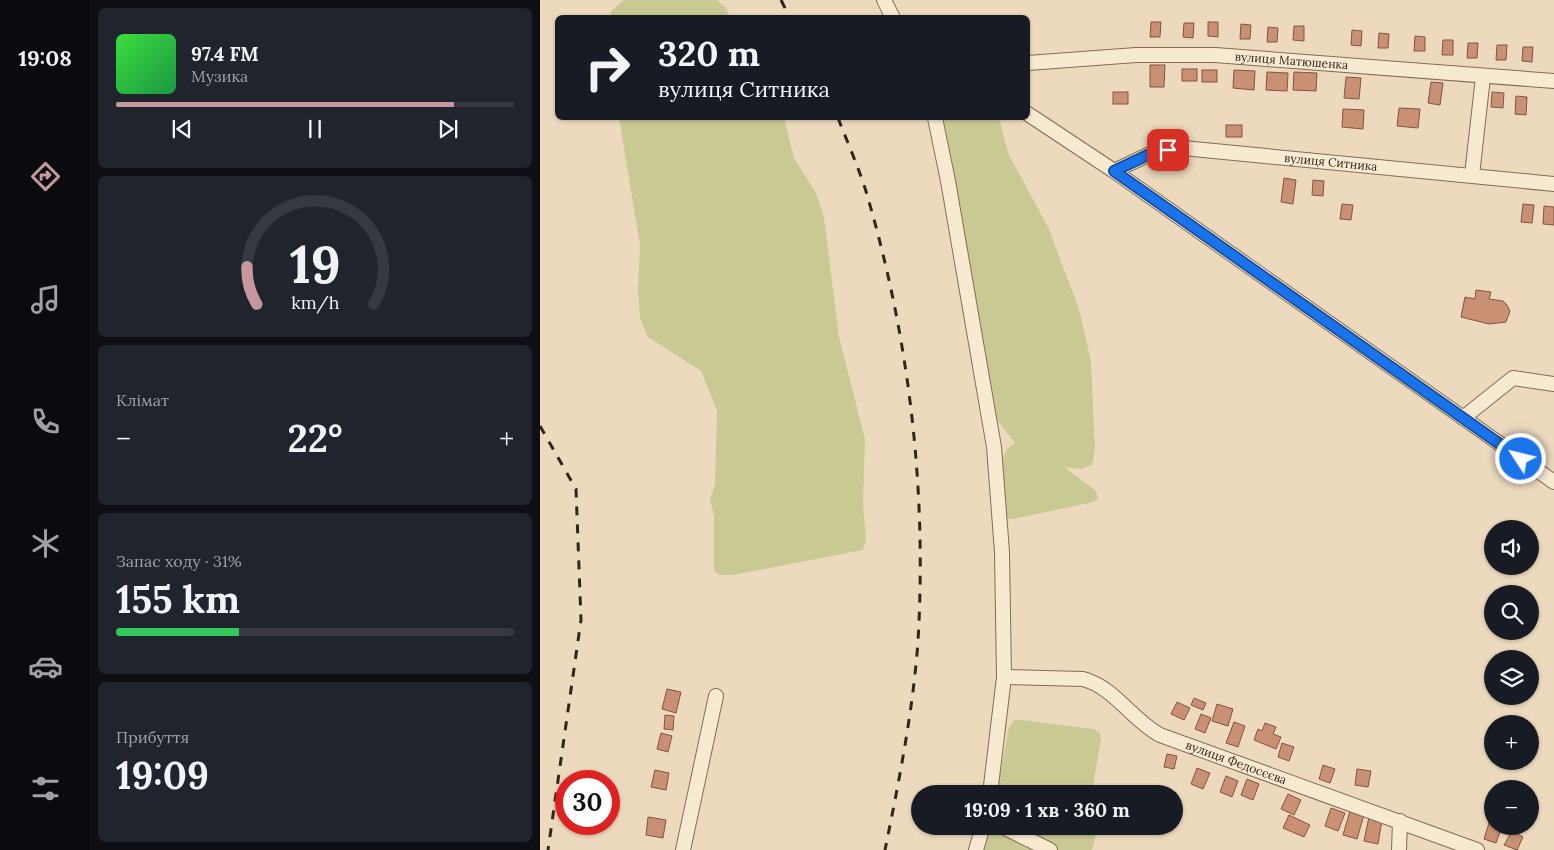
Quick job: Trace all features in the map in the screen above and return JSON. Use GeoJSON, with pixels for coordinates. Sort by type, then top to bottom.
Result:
{"type":"FeatureCollection","features":[{"type":"Feature","properties":{"kind":"street"},"geometry":{"type":"LineString","coordinates":[[884,0],[892,15]]}},
{"type":"Feature","properties":{"kind":"street","name":"вулиця Матюшенка"},"geometry":{"type":"LineString","coordinates":[[1030,63],[1136,55],[1215,54],[1483,77],[1554,81]]}},
{"type":"Feature","properties":{"kind":"street"},"geometry":{"type":"LineString","coordinates":[[1472,175],[1483,77]]}},
{"type":"Feature","properties":{"kind":"street"},"geometry":{"type":"LineString","coordinates":[[1030,115],[1114,171],[1554,482]]}},
{"type":"Feature","properties":{"kind":"street"},"geometry":{"type":"LineString","coordinates":[[935,120],[948,180],[994,447],[1002,552],[1004,677],[991,785]]}},
{"type":"Feature","properties":{"kind":"street","name":"вулиця Ситника"},"geometry":{"type":"LineString","coordinates":[[1114,171],[1154,152],[1183,148],[1554,184]]}},
{"type":"Feature","properties":{"kind":"street"},"geometry":{"type":"LineString","coordinates":[[1463,418],[1513,378],[1554,384]]}},
{"type":"Feature","properties":{"kind":"street","name":"вулиця Федосєєва"},"geometry":{"type":"LineString","coordinates":[[1004,677],[1083,679],[1093,682],[1109,693],[1144,727],[1160,736],[1478,850]]}},
{"type":"Feature","properties":{"kind":"street"},"geometry":{"type":"LineString","coordinates":[[683,850],[716,696]]}},
{"type":"Feature","properties":{"kind":"street"},"geometry":{"type":"LineString","coordinates":[[1400,821],[1400,850]]}},
{"type":"Feature","properties":{"kind":"street"},"geometry":{"type":"LineString","coordinates":[[976,850],[980,835]]}},
{"type":"Feature","properties":{"kind":"street"},"geometry":{"type":"LineString","coordinates":[[1020,835],[1050,850]]}},
{"type":"Feature","properties":{"kind":"green space"},"geometry":{"type":"Polygon","coordinates":[[[624,0],[717,0],[726,8],[729,15],[610,15],[612,10],[624,0]]]}},
{"type":"Feature","properties":{"kind":"green space"},"geometry":{"type":"Polygon","coordinates":[[[619,120],[784,120],[794,158],[816,193],[824,217],[839,337],[865,439],[863,503],[866,540],[863,550],[733,575],[720,575],[714,571],[714,516],[710,500],[715,484],[717,411],[701,371],[648,337],[640,318],[638,290],[640,245],[619,120]]]}},
{"type":"Feature","properties":{"kind":"green space"},"geometry":{"type":"Polygon","coordinates":[[[941,120],[1000,120],[1008,153],[1048,227],[1079,309],[1091,361],[1095,450],[1092,465],[1081,469],[1064,467],[1096,491],[1098,499],[1093,502],[1014,519],[1006,518],[1002,459],[1007,449],[1015,443],[997,420],[968,252],[941,120]]]}},
{"type":"Feature","properties":{"kind":"green space"},"geometry":{"type":"Polygon","coordinates":[[[1015,719],[1094,729],[1100,733],[1101,739],[1093,785],[998,785],[1009,727],[1015,719]]]}},
{"type":"Feature","properties":{"kind":"green space"},"geometry":{"type":"Polygon","coordinates":[[[986,835],[1006,835],[1040,850],[981,850],[986,835]]]}},
{"type":"Feature","properties":{"kind":"green space"},"geometry":{"type":"Polygon","coordinates":[[[1028,835],[1096,835],[1092,850],[1057,850],[1028,835]]]}},
{"type":"Feature","properties":{"kind":"building"},"geometry":{"type":"Polygon","coordinates":[[[1151,22],[1161,22],[1160,37],[1150,37],[1151,22]]]}},
{"type":"Feature","properties":{"kind":"building"},"geometry":{"type":"Polygon","coordinates":[[[1208,22],[1218,22],[1218,37],[1208,36],[1208,22]]]}},
{"type":"Feature","properties":{"kind":"building"},"geometry":{"type":"Polygon","coordinates":[[[1184,23],[1194,23],[1193,38],[1183,37],[1184,23]]]}},
{"type":"Feature","properties":{"kind":"building"},"geometry":{"type":"Polygon","coordinates":[[[1241,24],[1251,25],[1250,39],[1240,39],[1241,24]]]}},
{"type":"Feature","properties":{"kind":"building"},"geometry":{"type":"Polygon","coordinates":[[[1294,26],[1304,26],[1304,41],[1293,40],[1294,26]]]}},
{"type":"Feature","properties":{"kind":"building"},"geometry":{"type":"Polygon","coordinates":[[[1268,27],[1278,28],[1277,42],[1267,42],[1268,27]]]}},
{"type":"Feature","properties":{"kind":"building"},"geometry":{"type":"Polygon","coordinates":[[[1352,30],[1362,31],[1361,46],[1351,45],[1352,30]]]}},
{"type":"Feature","properties":{"kind":"building"},"geometry":{"type":"Polygon","coordinates":[[[1379,33],[1389,34],[1388,48],[1378,48],[1379,33]]]}},
{"type":"Feature","properties":{"kind":"building"},"geometry":{"type":"Polygon","coordinates":[[[1415,36],[1425,37],[1425,51],[1414,51],[1415,36]]]}},
{"type":"Feature","properties":{"kind":"building"},"geometry":{"type":"Polygon","coordinates":[[[1443,40],[1453,40],[1453,55],[1442,55],[1443,40]]]}},
{"type":"Feature","properties":{"kind":"building"},"geometry":{"type":"Polygon","coordinates":[[[1468,43],[1478,43],[1477,58],[1467,58],[1468,43]]]}},
{"type":"Feature","properties":{"kind":"building"},"geometry":{"type":"Polygon","coordinates":[[[1497,45],[1507,45],[1506,60],[1496,60],[1497,45]]]}},
{"type":"Feature","properties":{"kind":"building"},"geometry":{"type":"Polygon","coordinates":[[[1523,47],[1533,47],[1532,62],[1522,61],[1523,47]]]}},
{"type":"Feature","properties":{"kind":"building"},"geometry":{"type":"Polygon","coordinates":[[[1150,65],[1165,65],[1164,87],[1150,87],[1150,65]]]}},
{"type":"Feature","properties":{"kind":"building"},"geometry":{"type":"Polygon","coordinates":[[[1182,69],[1197,69],[1197,81],[1182,81],[1182,69]]]}},
{"type":"Feature","properties":{"kind":"building"},"geometry":{"type":"Polygon","coordinates":[[[1202,70],[1217,70],[1217,82],[1202,82],[1202,70]]]}},
{"type":"Feature","properties":{"kind":"building"},"geometry":{"type":"Polygon","coordinates":[[[1234,70],[1255,71],[1254,90],[1233,88],[1234,70]]]}},
{"type":"Feature","properties":{"kind":"building"},"geometry":{"type":"Polygon","coordinates":[[[1267,72],[1288,73],[1287,91],[1266,90],[1267,72]]]}},
{"type":"Feature","properties":{"kind":"building"},"geometry":{"type":"Polygon","coordinates":[[[1294,72],[1317,73],[1316,91],[1293,90],[1294,72]]]}},
{"type":"Feature","properties":{"kind":"building"},"geometry":{"type":"Polygon","coordinates":[[[1346,77],[1361,78],[1359,99],[1344,98],[1346,77]]]}},
{"type":"Feature","properties":{"kind":"building"},"geometry":{"type":"Polygon","coordinates":[[[1431,82],[1443,83],[1440,105],[1428,103],[1431,82]]]}},
{"type":"Feature","properties":{"kind":"building"},"geometry":{"type":"Polygon","coordinates":[[[1113,92],[1128,92],[1128,104],[1113,104],[1113,92]]]}},
{"type":"Feature","properties":{"kind":"building"},"geometry":{"type":"Polygon","coordinates":[[[1492,92],[1504,93],[1503,108],[1491,107],[1492,92]]]}},
{"type":"Feature","properties":{"kind":"building"},"geometry":{"type":"Polygon","coordinates":[[[1516,96],[1527,97],[1526,115],[1515,114],[1516,96]]]}},
{"type":"Feature","properties":{"kind":"building"},"geometry":{"type":"Polygon","coordinates":[[[1399,108],[1420,109],[1418,128],[1397,126],[1399,108]]]}},
{"type":"Feature","properties":{"kind":"building"},"geometry":{"type":"Polygon","coordinates":[[[1343,109],[1364,110],[1363,129],[1342,127],[1343,109]]]}},
{"type":"Feature","properties":{"kind":"building"},"geometry":{"type":"Polygon","coordinates":[[[1226,125],[1242,125],[1242,137],[1226,137],[1226,125]]]}},
{"type":"Feature","properties":{"kind":"building"},"geometry":{"type":"Polygon","coordinates":[[[1284,178],[1296,180],[1293,204],[1281,202],[1284,178]]]}},
{"type":"Feature","properties":{"kind":"building"},"geometry":{"type":"Polygon","coordinates":[[[1313,180],[1324,181],[1323,196],[1312,195],[1313,180]]]}},
{"type":"Feature","properties":{"kind":"building"},"geometry":{"type":"Polygon","coordinates":[[[1342,204],[1353,205],[1351,220],[1340,219],[1342,204]]]}},
{"type":"Feature","properties":{"kind":"building"},"geometry":{"type":"Polygon","coordinates":[[[1523,204],[1534,205],[1532,223],[1521,222],[1523,204]]]}},
{"type":"Feature","properties":{"kind":"building"},"geometry":{"type":"Polygon","coordinates":[[[1544,206],[1554,207],[1554,225],[1543,224],[1544,206]]]}},
{"type":"Feature","properties":{"kind":"building"},"geometry":{"type":"Polygon","coordinates":[[[1476,290],[1491,292],[1489,299],[1503,301],[1507,305],[1510,311],[1506,322],[1489,324],[1461,317],[1465,297],[1475,299],[1476,290]]]}},
{"type":"Feature","properties":{"kind":"building"},"geometry":{"type":"Polygon","coordinates":[[[667,689],[681,692],[676,713],[662,709],[667,689]]]}},
{"type":"Feature","properties":{"kind":"building"},"geometry":{"type":"Polygon","coordinates":[[[1194,698],[1206,703],[1203,710],[1191,705],[1194,698]]]}},
{"type":"Feature","properties":{"kind":"building"},"geometry":{"type":"Polygon","coordinates":[[[1177,702],[1190,708],[1184,720],[1171,714],[1177,702]]]}},
{"type":"Feature","properties":{"kind":"building"},"geometry":{"type":"Polygon","coordinates":[[[1217,704],[1233,709],[1228,726],[1212,721],[1217,704]]]}},
{"type":"Feature","properties":{"kind":"building"},"geometry":{"type":"Polygon","coordinates":[[[1201,714],[1211,718],[1205,733],[1195,729],[1201,714]]]}},
{"type":"Feature","properties":{"kind":"building"},"geometry":{"type":"Polygon","coordinates":[[[665,715],[674,716],[673,730],[664,729],[665,715]]]}},
{"type":"Feature","properties":{"kind":"building"},"geometry":{"type":"Polygon","coordinates":[[[1234,722],[1245,726],[1238,747],[1226,743],[1234,722]]]}},
{"type":"Feature","properties":{"kind":"building"},"geometry":{"type":"Polygon","coordinates":[[[1265,723],[1276,727],[1273,734],[1281,737],[1276,749],[1254,740],[1258,729],[1262,731],[1265,723]]]}},
{"type":"Feature","properties":{"kind":"building"},"geometry":{"type":"Polygon","coordinates":[[[661,733],[672,736],[668,752],[657,749],[661,733]]]}},
{"type":"Feature","properties":{"kind":"building"},"geometry":{"type":"Polygon","coordinates":[[[1282,743],[1294,747],[1289,761],[1278,757],[1282,743]]]}},
{"type":"Feature","properties":{"kind":"building"},"geometry":{"type":"Polygon","coordinates":[[[1167,754],[1177,756],[1174,769],[1164,767],[1167,754]]]}},
{"type":"Feature","properties":{"kind":"building"},"geometry":{"type":"Polygon","coordinates":[[[1323,765],[1335,769],[1330,783],[1319,779],[1323,765]]]}},
{"type":"Feature","properties":{"kind":"building"},"geometry":{"type":"Polygon","coordinates":[[[1197,768],[1210,773],[1203,789],[1191,784],[1197,768]]]}},
{"type":"Feature","properties":{"kind":"building"},"geometry":{"type":"Polygon","coordinates":[[[1357,769],[1371,771],[1368,787],[1355,785],[1357,769]]]}},
{"type":"Feature","properties":{"kind":"building"},"geometry":{"type":"Polygon","coordinates":[[[655,770],[669,773],[666,790],[651,787],[655,770]]]}},
{"type":"Feature","properties":{"kind":"building"},"geometry":{"type":"Polygon","coordinates":[[[1226,776],[1238,781],[1232,797],[1220,792],[1226,776]]]}},
{"type":"Feature","properties":{"kind":"building"},"geometry":{"type":"Polygon","coordinates":[[[1247,779],[1259,784],[1253,800],[1241,795],[1247,779]]]}},
{"type":"Feature","properties":{"kind":"building"},"geometry":{"type":"Polygon","coordinates":[[[1288,794],[1301,800],[1294,815],[1281,809],[1288,794]]]}},
{"type":"Feature","properties":{"kind":"building"},"geometry":{"type":"Polygon","coordinates":[[[1331,808],[1345,813],[1338,831],[1325,826],[1331,808]]]}},
{"type":"Feature","properties":{"kind":"building"},"geometry":{"type":"Polygon","coordinates":[[[1350,811],[1364,815],[1357,839],[1343,835],[1350,811]]]}},
{"type":"Feature","properties":{"kind":"building"},"geometry":{"type":"Polygon","coordinates":[[[1289,815],[1310,825],[1304,837],[1283,828],[1289,815]]]}},
{"type":"Feature","properties":{"kind":"building"},"geometry":{"type":"Polygon","coordinates":[[[648,817],[666,820],[663,838],[646,835],[648,817]]]}},
{"type":"Feature","properties":{"kind":"building"},"geometry":{"type":"Polygon","coordinates":[[[1369,817],[1382,820],[1378,844],[1364,841],[1369,817]]]}},
{"type":"Feature","properties":{"kind":"building"},"geometry":{"type":"Polygon","coordinates":[[[1485,835],[1499,835],[1496,843],[1484,839],[1485,835]]]}},
{"type":"Feature","properties":{"kind":"building"},"geometry":{"type":"Polygon","coordinates":[[[1510,835],[1523,837],[1517,850],[1504,845],[1510,835]]]}},
{"type":"Feature","properties":{"kind":"railway"},"geometry":{"type":"LineString","coordinates":[[781,0],[788,15]]}},
{"type":"Feature","properties":{"kind":"railway"},"geometry":{"type":"LineString","coordinates":[[839,120],[865,188],[893,299],[911,412],[917,469],[920,526],[920,584],[916,667],[909,720],[885,850]]}},
{"type":"Feature","properties":{"kind":"railway"},"geometry":{"type":"LineString","coordinates":[[540,426],[576,489],[581,620],[548,850]]}},
{"type":"Feature","properties":{"kind":"route"},"geometry":{"type":"LineString","coordinates":[[1168,150],[1154,152],[1114,171],[1521,459]]}}]}
